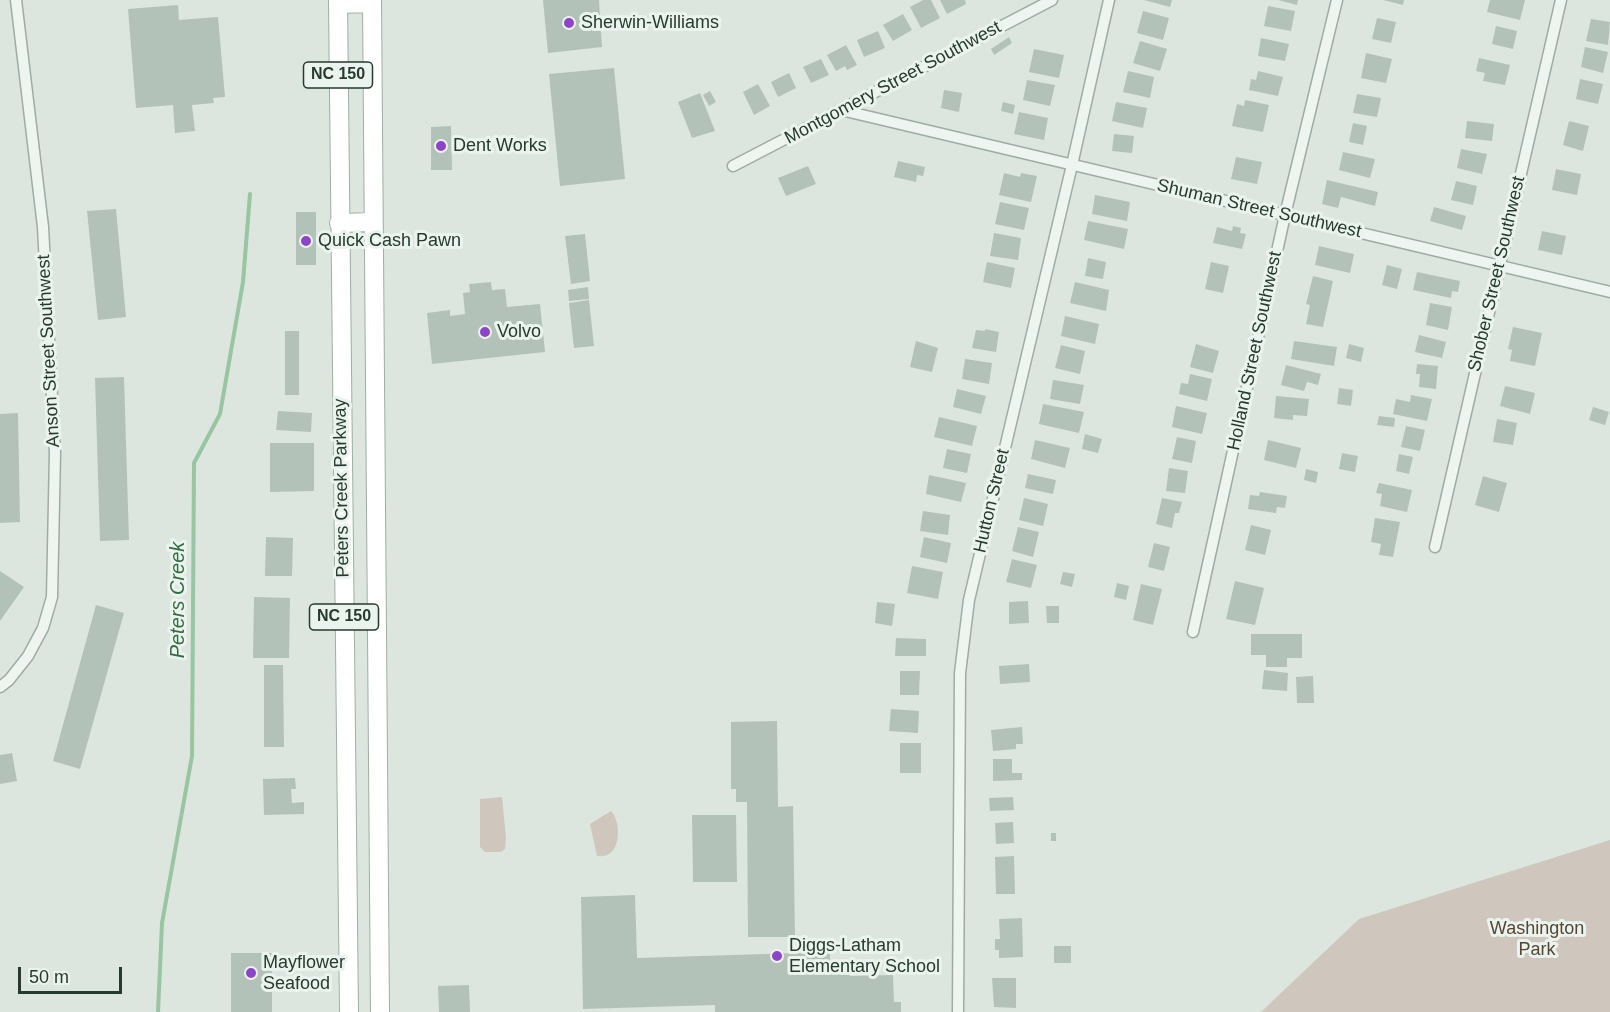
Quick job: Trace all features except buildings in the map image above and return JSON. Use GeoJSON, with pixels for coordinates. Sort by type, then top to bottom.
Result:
{"type":"FeatureCollection","features":[{"type":"Feature","properties":{"kind":"main road"},"geometry":{"type":"LineString","coordinates":[[338,2],[372,2]]}},
{"type":"Feature","properties":{"kind":"main road","name":"Peters Creek Parkway"},"geometry":{"type":"LineString","coordinates":[[338,2],[349,1012]]}},
{"type":"Feature","properties":{"kind":"main road","name":"Peters Creek Parkway"},"geometry":{"type":"LineString","coordinates":[[372,2],[380,1012]]}},
{"type":"Feature","properties":{"kind":"main road"},"geometry":{"type":"LineString","coordinates":[[339,223],[373,222]]}},
{"type":"Feature","properties":{"kind":"main road"},"geometry":{"type":"LineString","coordinates":[[341,423],[374,423]]}},
{"type":"Feature","properties":{"kind":"street","name":"Anson Street Southwest"},"geometry":{"type":"LineString","coordinates":[[0,687],[9,680],[28,656],[43,628],[52,597],[55,453],[43,226],[16,0]]}},
{"type":"Feature","properties":{"kind":"street","name":"Montgomery Street Southwest"},"geometry":{"type":"LineString","coordinates":[[734,166],[1052,0]]}},
{"type":"Feature","properties":{"kind":"street","name":"Hutton Street"},"geometry":{"type":"LineString","coordinates":[[958,1012],[960,673],[969,600],[1109,0]]}},
{"type":"Feature","properties":{"kind":"street","name":"Holland Street Southwest"},"geometry":{"type":"LineString","coordinates":[[1193,632],[1285,215],[1337,0]]}},
{"type":"Feature","properties":{"kind":"street","name":"Shober Street Southwest"},"geometry":{"type":"LineString","coordinates":[[1435,547],[1561,0]]}},
{"type":"Feature","properties":{"kind":"street","name":"Shuman Street Southwest"},"geometry":{"type":"LineString","coordinates":[[841,110],[1610,292]]}},
{"type":"Feature","properties":{"kind":"green space"},"geometry":{"type":"Polygon","coordinates":[[[502,797],[505,849],[501,852],[485,852],[480,847],[480,799],[502,797]]]}},
{"type":"Feature","properties":{"kind":"green space"},"geometry":{"type":"Polygon","coordinates":[[[611,811],[617,823],[618,839],[611,852],[605,856],[597,856],[590,824],[611,811]]]}},
{"type":"Feature","properties":{"kind":"green space","name":"Washington Park"},"geometry":{"type":"Polygon","coordinates":[[[1610,840],[1610,1012],[1261,1012],[1359,919],[1610,840]]]}},
{"type":"Feature","properties":{"kind":"waterway","name":"Peters Creek"},"geometry":{"type":"LineString","coordinates":[[158,1012],[162,923],[192,756],[194,463],[220,414],[243,282],[250,194]]}},
{"type":"Feature","properties":{"kind":"place","name":"Sherwin-Williams"},"geometry":{"type":"Point","coordinates":[569,23]}},
{"type":"Feature","properties":{"kind":"place","name":"Dent Works"},"geometry":{"type":"Point","coordinates":[441,146]}},
{"type":"Feature","properties":{"kind":"place","name":"Quick Cash Pawn"},"geometry":{"type":"Point","coordinates":[306,241]}},
{"type":"Feature","properties":{"kind":"place","name":"Volvo"},"geometry":{"type":"Point","coordinates":[485,332]}},
{"type":"Feature","properties":{"kind":"place","name":"Diggs-Latham Elementary School"},"geometry":{"type":"Point","coordinates":[777,956]}},
{"type":"Feature","properties":{"kind":"place","name":"Mayflower Seafood"},"geometry":{"type":"Point","coordinates":[251,973]}}]}
